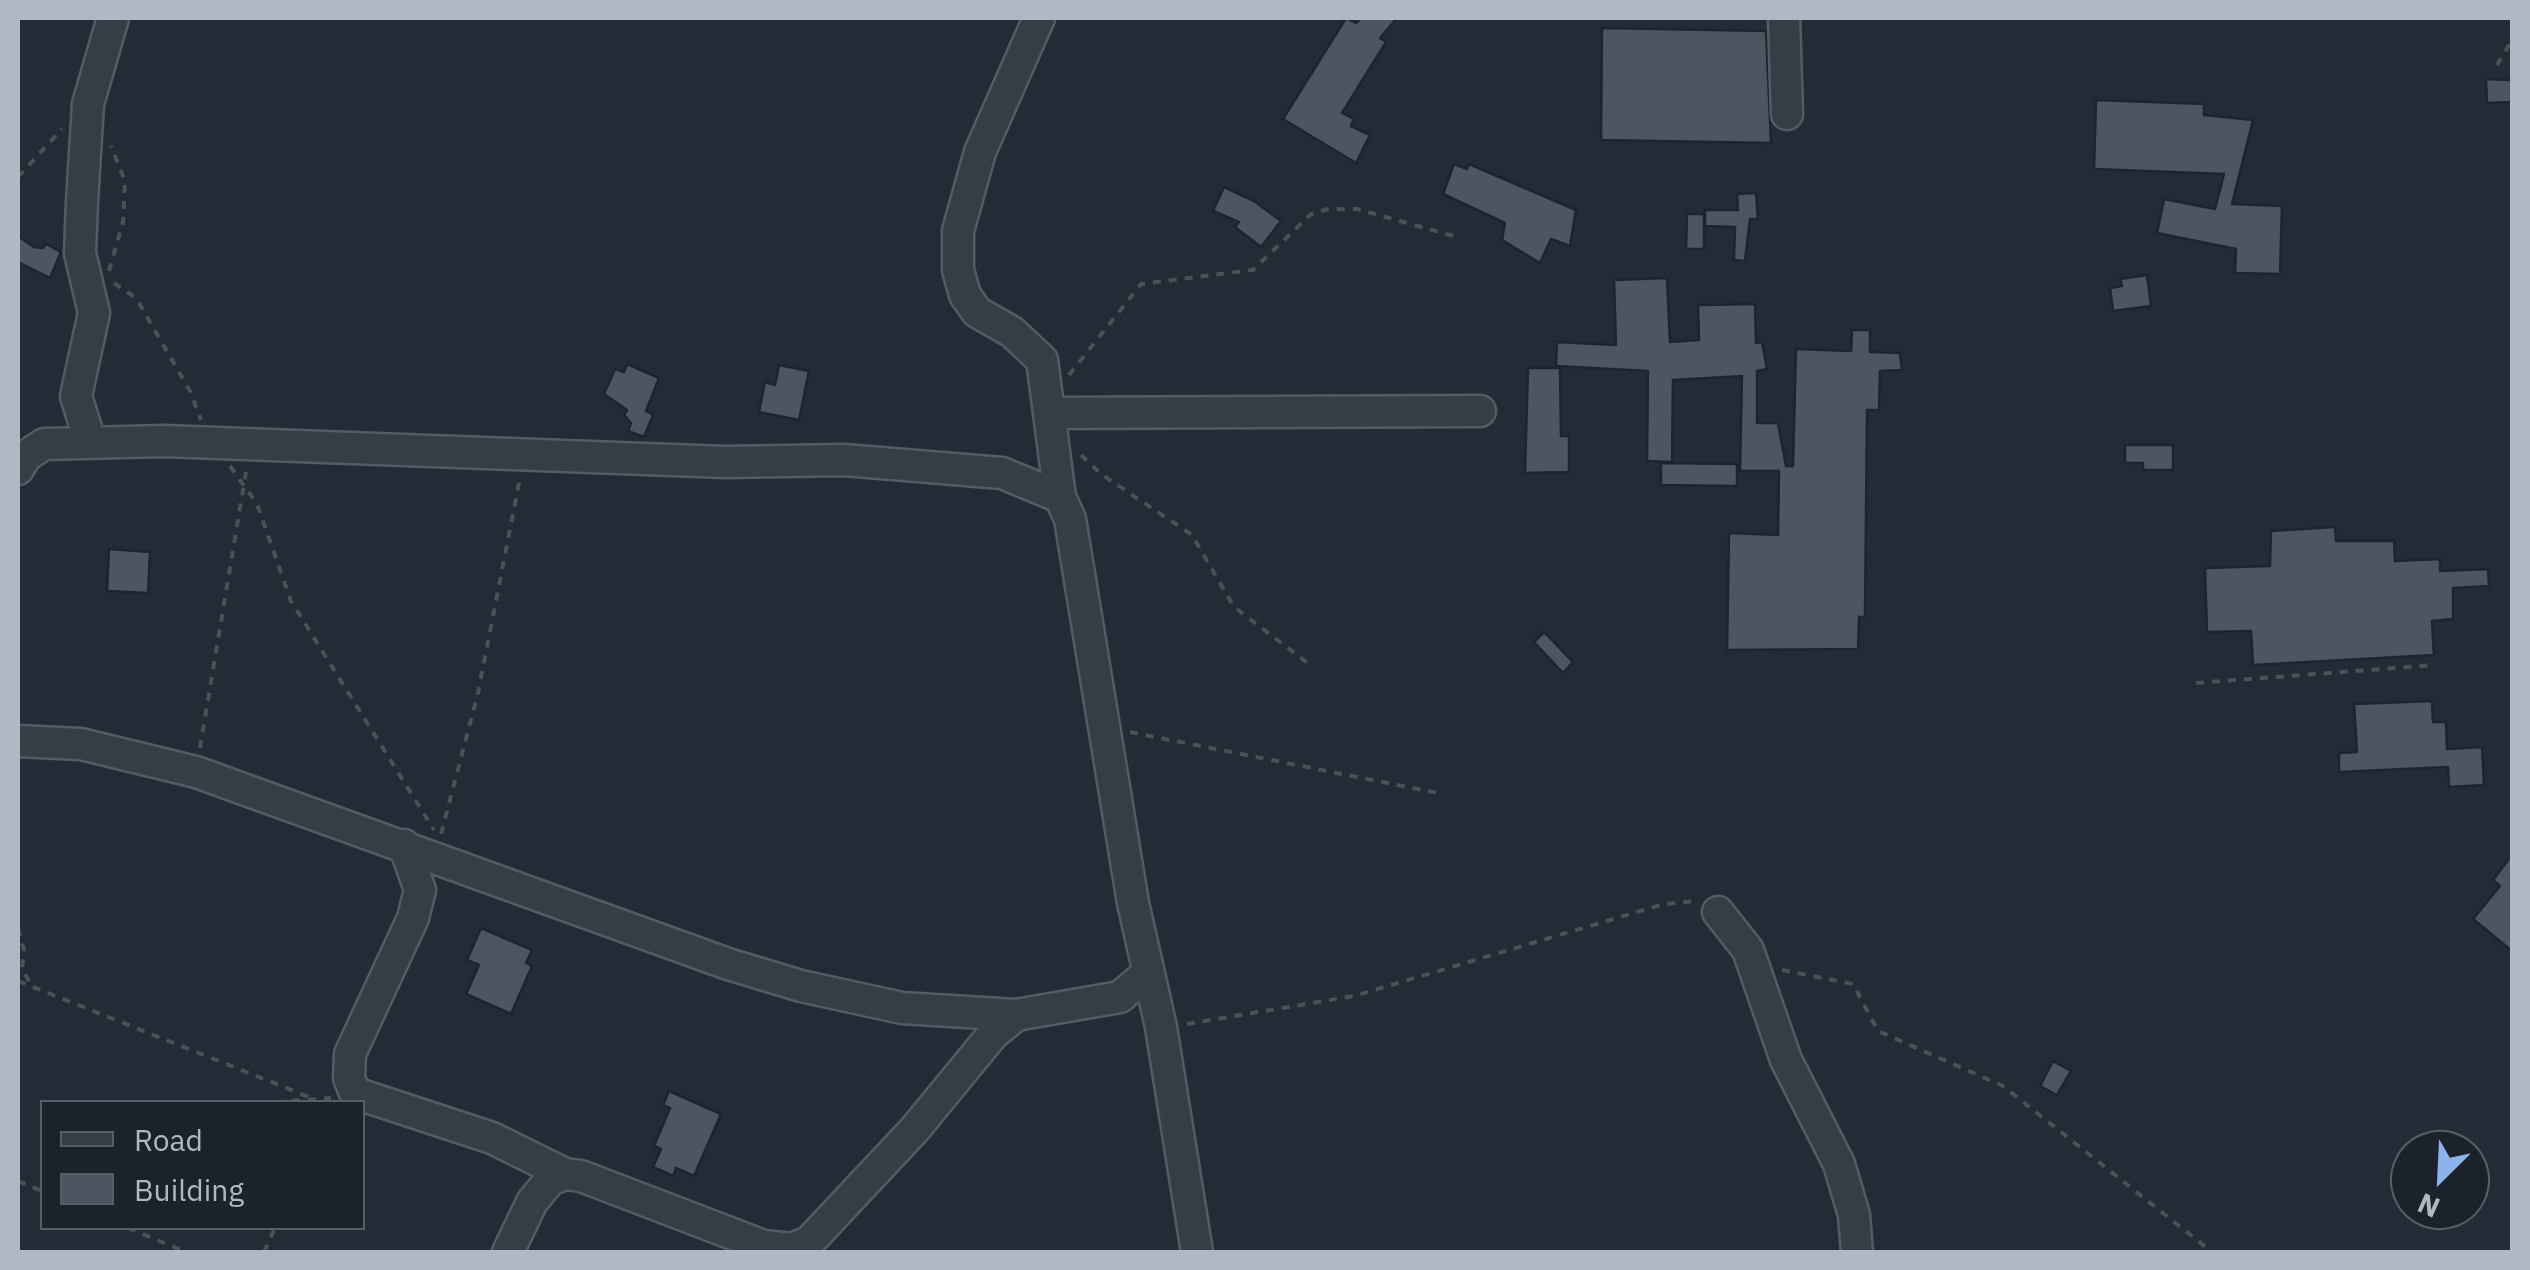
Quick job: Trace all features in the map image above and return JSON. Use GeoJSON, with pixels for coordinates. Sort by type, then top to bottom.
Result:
{"type":"FeatureCollection","features":[{"type":"Feature","properties":{"kind":"street"},"geometry":{"type":"LineString","coordinates":[[18,470],[26,456],[44,444],[76,396],[94,313],[80,254],[88,104],[112,18]]}},
{"type":"Feature","properties":{"kind":"street"},"geometry":{"type":"LineString","coordinates":[[1039,18],[980,152],[958,231],[964,296],[977,312],[1032,346],[1042,360],[1060,498],[1070,518],[1147,974],[1162,1031],[1196,1252]]}},
{"type":"Feature","properties":{"kind":"street"},"geometry":{"type":"LineString","coordinates":[[1784,18],[1788,114]]}},
{"type":"Feature","properties":{"kind":"street"},"geometry":{"type":"LineString","coordinates":[[76,396],[90,440]]}},
{"type":"Feature","properties":{"kind":"street"},"geometry":{"type":"LineString","coordinates":[[1050,414],[1480,411]]}},
{"type":"Feature","properties":{"kind":"street"},"geometry":{"type":"LineString","coordinates":[[44,444],[90,440],[726,462],[844,460],[1002,473],[1060,498]]}},
{"type":"Feature","properties":{"kind":"street"},"geometry":{"type":"LineString","coordinates":[[18,741],[82,744],[196,772],[450,865],[802,986],[902,1008],[1016,1016],[1108,1002],[1147,974]]}},
{"type":"Feature","properties":{"kind":"street"},"geometry":{"type":"LineString","coordinates":[[404,845],[420,890]]}},
{"type":"Feature","properties":{"kind":"street"},"geometry":{"type":"LineString","coordinates":[[450,865],[420,890],[412,918],[350,1054],[349,1078],[355,1092],[533,1155],[565,1174],[582,1176],[764,1246],[806,1247],[915,1128],[972,1055],[1016,1016]]}},
{"type":"Feature","properties":{"kind":"street"},"geometry":{"type":"LineString","coordinates":[[1718,912],[1748,950],[1786,1060],[1839,1164],[1854,1215],[1858,1252]]}},
{"type":"Feature","properties":{"kind":"street"},"geometry":{"type":"LineString","coordinates":[[1108,1002],[1162,1031]]}},
{"type":"Feature","properties":{"kind":"street"},"geometry":{"type":"LineString","coordinates":[[532,1202],[533,1155]]}},
{"type":"Feature","properties":{"kind":"street"},"geometry":{"type":"LineString","coordinates":[[508,1252],[532,1202],[550,1180],[565,1174]]}},
{"type":"Feature","properties":{"kind":"path"},"geometry":{"type":"LineString","coordinates":[[2497,66],[2512,40]]}},
{"type":"Feature","properties":{"kind":"path"},"geometry":{"type":"LineString","coordinates":[[18,177],[88,104],[125,181],[123,222],[106,279],[136,298],[218,445],[245,484],[276,549],[292,601],[440,838],[503,580],[524,453]]}},
{"type":"Feature","properties":{"kind":"path"},"geometry":{"type":"LineString","coordinates":[[1313,667],[1234,608],[1192,535],[1101,474],[1050,414],[1142,284],[1253,270],[1311,214],[1328,209],[1356,210],[1457,238]]}},
{"type":"Feature","properties":{"kind":"path"},"geometry":{"type":"LineString","coordinates":[[196,772],[249,446]]}},
{"type":"Feature","properties":{"kind":"path"},"geometry":{"type":"LineString","coordinates":[[2196,683],[2435,665]]}},
{"type":"Feature","properties":{"kind":"path"},"geometry":{"type":"LineString","coordinates":[[1105,729],[1161,735],[1443,794]]}},
{"type":"Feature","properties":{"kind":"path"},"geometry":{"type":"LineString","coordinates":[[1162,1031],[1354,996],[1664,904],[1697,901],[1718,912]]}},
{"type":"Feature","properties":{"kind":"path"},"geometry":{"type":"LineString","coordinates":[[18,928],[24,950],[22,968],[30,984]]}},
{"type":"Feature","properties":{"kind":"path"},"geometry":{"type":"LineString","coordinates":[[1748,950],[1789,975],[1853,984],[1878,1030],[2003,1086],[2212,1252]]}},
{"type":"Feature","properties":{"kind":"path"},"geometry":{"type":"LineString","coordinates":[[18,982],[309,1097]]}},
{"type":"Feature","properties":{"kind":"path"},"geometry":{"type":"LineString","coordinates":[[289,1100],[339,1098]]}},
{"type":"Feature","properties":{"kind":"path"},"geometry":{"type":"LineString","coordinates":[[133,1230],[186,1252]]}},
{"type":"Feature","properties":{"kind":"building"},"geometry":{"type":"Polygon","coordinates":[[[1346,18],[1356,23],[1361,18],[1397,18],[1380,38],[1386,42],[1342,113],[1354,119],[1351,126],[1370,135],[1356,163],[1283,119],[1346,18]]]}},
{"type":"Feature","properties":{"kind":"building"},"geometry":{"type":"Polygon","coordinates":[[[1602,28],[1766,31],[1771,143],[1601,140],[1602,28]]]}},
{"type":"Feature","properties":{"kind":"building"},"geometry":{"type":"Polygon","coordinates":[[[2486,79],[2512,80],[2511,102],[2487,103],[2486,79]]]}},
{"type":"Feature","properties":{"kind":"building"},"geometry":{"type":"Polygon","coordinates":[[[2096,100],[2204,104],[2204,115],[2253,120],[2232,204],[2282,206],[2280,274],[2235,273],[2236,249],[2157,233],[2164,199],[2215,209],[2224,174],[2094,169],[2096,100]]]}},
{"type":"Feature","properties":{"kind":"building"},"geometry":{"type":"Polygon","coordinates":[[[1454,164],[1467,169],[1469,164],[1576,210],[1570,246],[1551,239],[1540,263],[1502,240],[1505,223],[1443,194],[1454,164]]]}},
{"type":"Feature","properties":{"kind":"building"},"geometry":{"type":"Polygon","coordinates":[[[1224,187],[1254,201],[1281,221],[1261,247],[1235,227],[1239,222],[1213,211],[1224,187]]]}},
{"type":"Feature","properties":{"kind":"building"},"geometry":{"type":"Polygon","coordinates":[[[1756,193],[1758,219],[1750,219],[1745,261],[1734,260],[1735,227],[1705,226],[1705,210],[1738,210],[1737,194],[1756,193]]]}},
{"type":"Feature","properties":{"kind":"building"},"geometry":{"type":"Polygon","coordinates":[[[1687,214],[1704,214],[1704,249],[1686,249],[1687,214]]]}},
{"type":"Feature","properties":{"kind":"building"},"geometry":{"type":"Polygon","coordinates":[[[18,236],[34,247],[43,248],[46,244],[61,252],[50,278],[18,262],[18,236]]]}},
{"type":"Feature","properties":{"kind":"building"},"geometry":{"type":"Polygon","coordinates":[[[2147,275],[2151,306],[2113,311],[2110,288],[2122,286],[2120,279],[2147,275]]]}},
{"type":"Feature","properties":{"kind":"building"},"geometry":{"type":"Polygon","coordinates":[[[1667,278],[1670,342],[1699,340],[1698,305],[1755,304],[1756,343],[1762,342],[1767,369],[1757,371],[1757,423],[1778,423],[1786,466],[1793,466],[1796,349],[1851,351],[1852,330],[1870,330],[1870,352],[1900,353],[1902,370],[1880,371],[1879,410],[1867,410],[1865,617],[1859,617],[1858,649],[1727,650],[1729,533],[1778,535],[1779,471],[1740,471],[1742,376],[1673,380],[1672,462],[1647,461],[1648,371],[1556,366],[1557,342],[1616,345],[1614,280],[1667,278]]]}},
{"type":"Feature","properties":{"kind":"building"},"geometry":{"type":"Polygon","coordinates":[[[627,364],[659,378],[646,411],[653,415],[644,437],[628,431],[631,423],[624,415],[627,410],[604,394],[615,369],[624,372],[627,364]]]}},
{"type":"Feature","properties":{"kind":"building"},"geometry":{"type":"Polygon","coordinates":[[[779,365],[809,371],[799,420],[759,412],[765,382],[775,385],[779,365]]]}},
{"type":"Feature","properties":{"kind":"building"},"geometry":{"type":"Polygon","coordinates":[[[1528,368],[1560,368],[1561,436],[1569,436],[1569,472],[1525,473],[1528,368]]]}},
{"type":"Feature","properties":{"kind":"building"},"geometry":{"type":"Polygon","coordinates":[[[2125,445],[2173,445],[2173,470],[2143,470],[2143,463],[2125,463],[2125,445]]]}},
{"type":"Feature","properties":{"kind":"building"},"geometry":{"type":"Polygon","coordinates":[[[1661,463],[1737,464],[1737,486],[1661,485],[1661,463]]]}},
{"type":"Feature","properties":{"kind":"building"},"geometry":{"type":"Polygon","coordinates":[[[2335,527],[2336,541],[2394,541],[2395,561],[2440,559],[2440,571],[2488,569],[2489,586],[2453,588],[2453,619],[2432,621],[2434,655],[2253,665],[2251,631],[2207,632],[2205,568],[2270,566],[2271,531],[2335,527]]]}},
{"type":"Feature","properties":{"kind":"building"},"geometry":{"type":"Polygon","coordinates":[[[109,549],[150,552],[148,593],[107,591],[109,549]]]}},
{"type":"Feature","properties":{"kind":"building"},"geometry":{"type":"Polygon","coordinates":[[[1544,632],[1573,662],[1563,673],[1534,642],[1544,632]]]}},
{"type":"Feature","properties":{"kind":"building"},"geometry":{"type":"Polygon","coordinates":[[[2432,701],[2433,722],[2446,722],[2447,749],[2482,747],[2484,785],[2449,787],[2448,767],[2339,772],[2339,753],[2357,752],[2354,704],[2432,701]]]}},
{"type":"Feature","properties":{"kind":"building"},"geometry":{"type":"Polygon","coordinates":[[[2512,855],[2512,951],[2473,919],[2500,886],[2493,880],[2512,855]]]}},
{"type":"Feature","properties":{"kind":"building"},"geometry":{"type":"Polygon","coordinates":[[[481,928],[532,950],[526,963],[532,966],[511,1014],[466,994],[479,965],[467,960],[481,928]]]}},
{"type":"Feature","properties":{"kind":"building"},"geometry":{"type":"Polygon","coordinates":[[[2053,1061],[2071,1071],[2057,1095],[2040,1086],[2053,1061]]]}},
{"type":"Feature","properties":{"kind":"building"},"geometry":{"type":"Polygon","coordinates":[[[669,1091],[721,1114],[694,1176],[676,1168],[673,1176],[653,1167],[661,1149],[654,1146],[670,1108],[663,1105],[669,1091]]]}}]}
